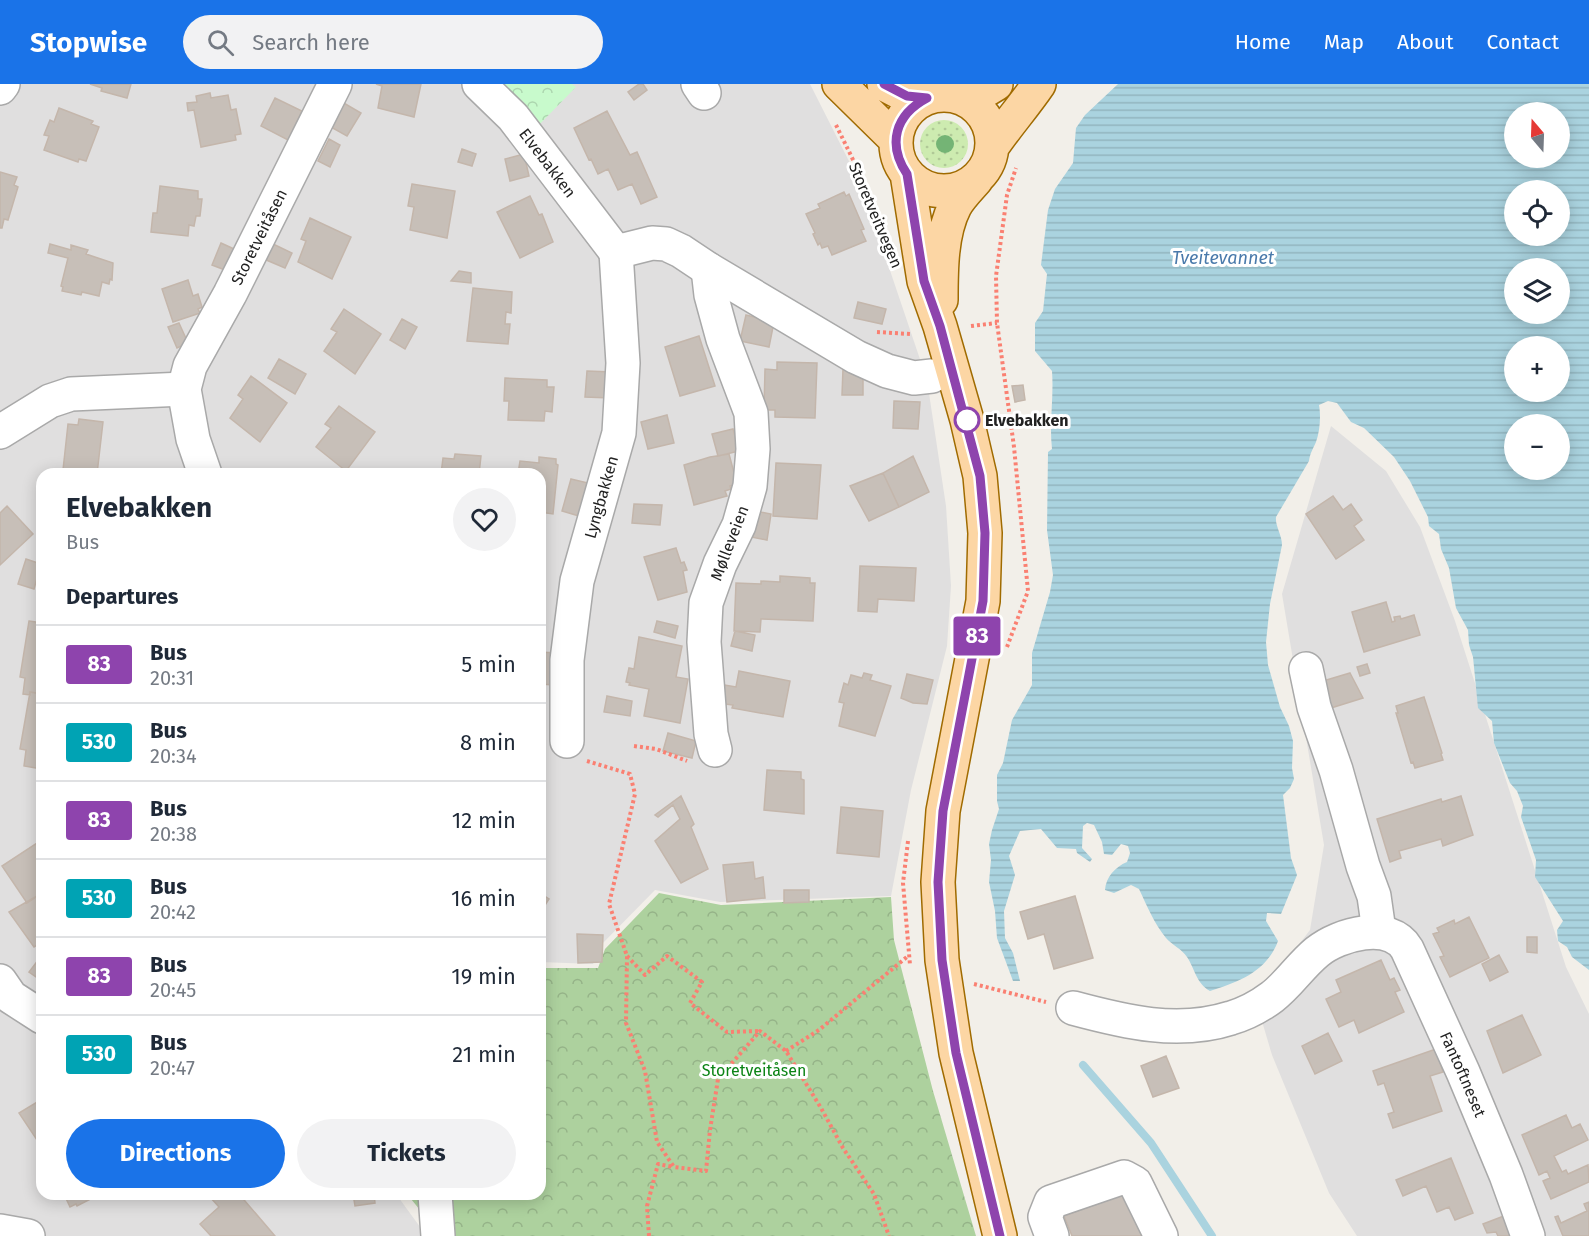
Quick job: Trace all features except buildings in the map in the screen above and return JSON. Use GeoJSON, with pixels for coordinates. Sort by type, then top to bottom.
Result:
{"type":"FeatureCollection","features":[{"type":"Feature","properties":{"kind":"main road"},"geometry":{"type":"LineString","coordinates":[[839,84],[896,140]]}},
{"type":"Feature","properties":{"kind":"main road"},"geometry":{"type":"LineString","coordinates":[[884,84],[907,96],[927,98]]}},
{"type":"Feature","properties":{"kind":"main road"},"geometry":{"type":"LineString","coordinates":[[968,101],[996,84]]}},
{"type":"Feature","properties":{"kind":"main road"},"geometry":{"type":"LineString","coordinates":[[1006,154],[1009,122],[1026,104],[1039,84]]}},
{"type":"Feature","properties":{"kind":"main road"},"geometry":{"type":"LineString","coordinates":[[941,94],[955,96],[968,101],[979,110],[1006,154],[990,159],[976,180],[963,188],[948,191],[933,190],[919,184],[907,174],[898,158],[896,140],[898,127],[905,114],[915,104],[941,94]]}},
{"type":"Feature","properties":{"kind":"main road","name":"Storetveitvegen"},"geometry":{"type":"LineString","coordinates":[[907,174],[924,281],[980,476],[985,533],[983,601],[943,811],[938,882],[942,960],[956,1053],[1000,1236]]}},
{"type":"Feature","properties":{"kind":"main road","name":"Storetveitvegen"},"geometry":{"type":"LineString","coordinates":[[938,329],[941,271],[947,229],[955,206],[976,180]]}},
{"type":"Feature","properties":{"kind":"street"},"geometry":{"type":"LineString","coordinates":[[0,88],[3,84]]}},
{"type":"Feature","properties":{"kind":"street","name":"Storetveitåsen"},"geometry":{"type":"LineString","coordinates":[[203,468],[193,439],[184,389],[190,366],[215,323],[335,84]]}},
{"type":"Feature","properties":{"kind":"street","name":"Elvebakken"},"geometry":{"type":"LineString","coordinates":[[479,84],[513,117],[616,252]]}},
{"type":"Feature","properties":{"kind":"street"},"geometry":{"type":"LineString","coordinates":[[616,252],[652,243],[666,244],[856,357],[887,371],[914,378],[932,376]]}},
{"type":"Feature","properties":{"kind":"street","name":"Lyngbakken"},"geometry":{"type":"LineString","coordinates":[[567,741],[567,660],[578,581],[619,433],[623,363],[616,252]]}},
{"type":"Feature","properties":{"kind":"street","name":"Mølleveien"},"geometry":{"type":"LineString","coordinates":[[707,755],[711,734],[704,642],[706,603],[720,564],[739,525],[750,486],[753,449],[751,413],[723,339],[711,295],[708,269]]}},
{"type":"Feature","properties":{"kind":"street"},"geometry":{"type":"LineString","coordinates":[[0,432],[50,401],[71,393],[184,389]]}},
{"type":"Feature","properties":{"kind":"street"},"geometry":{"type":"LineString","coordinates":[[1073,1008],[1124,1022],[1159,1027],[1194,1025],[1230,1019],[1270,998],[1287,984],[1319,950],[1349,936],[1379,931],[1374,896],[1314,706],[1306,669]]}},
{"type":"Feature","properties":{"kind":"street","name":"Fantoftneset"},"geometry":{"type":"LineString","coordinates":[[1379,931],[1402,941],[1407,950],[1463,1072],[1506,1174],[1528,1236]]}},
{"type":"Feature","properties":{"kind":"street"},"geometry":{"type":"LineString","coordinates":[[0,981],[11,997],[36,1013]]}},
{"type":"Feature","properties":{"kind":"street"},"geometry":{"type":"LineString","coordinates":[[1052,1236],[1044,1217],[1051,1202],[1124,1177],[1135,1183],[1161,1236]]}},
{"type":"Feature","properties":{"kind":"street"},"geometry":{"type":"LineString","coordinates":[[435,1200],[438,1236]]}},
{"type":"Feature","properties":{"kind":"street"},"geometry":{"type":"LineString","coordinates":[[0,1231],[28,1236]]}},
{"type":"Feature","properties":{"kind":"path","name":"Storetveitvegen"},"geometry":{"type":"LineString","coordinates":[[831,115],[863,180],[887,237]]}},
{"type":"Feature","properties":{"kind":"path"},"geometry":{"type":"LineString","coordinates":[[1003,658],[1028,591],[1014,447],[997,323],[996,276],[1007,195],[1006,154]]}},
{"type":"Feature","properties":{"kind":"path"},"geometry":{"type":"LineString","coordinates":[[873,331],[938,329],[997,323]]}},
{"type":"Feature","properties":{"kind":"path"},"geometry":{"type":"LineString","coordinates":[[567,741],[580,759],[630,774],[635,794],[609,904],[627,956],[626,1023],[645,1071],[657,1142],[674,1167]]}},
{"type":"Feature","properties":{"kind":"path"},"geometry":{"type":"LineString","coordinates":[[634,746],[656,749],[688,761],[707,755]]}},
{"type":"Feature","properties":{"kind":"path"},"geometry":{"type":"LineString","coordinates":[[786,1051],[819,1030],[908,955]]}},
{"type":"Feature","properties":{"kind":"path"},"geometry":{"type":"LineString","coordinates":[[627,956],[645,975],[667,956],[702,982],[690,1003],[727,1032],[760,1031],[786,1051],[821,1107],[843,1148],[874,1194],[889,1236]]}},
{"type":"Feature","properties":{"kind":"path"},"geometry":{"type":"LineString","coordinates":[[973,972],[975,995]]}},
{"type":"Feature","properties":{"kind":"path"},"geometry":{"type":"LineString","coordinates":[[974,984],[1073,1008]]}},
{"type":"Feature","properties":{"kind":"path"},"geometry":{"type":"LineString","coordinates":[[649,1236],[647,1206],[658,1164],[706,1171],[718,1079],[760,1031]]}},
{"type":"Feature","properties":{"kind":"shaded area"},"geometry":{"type":"Polygon","coordinates":[[[0,84],[810,84],[856,175],[927,380],[946,506],[951,586],[947,646],[911,790],[891,896],[720,902],[655,890],[601,945],[593,964],[546,962],[546,468],[36,468],[36,1200],[400,1200],[423,1231],[441,1236],[0,1236],[0,84]]]}},
{"type":"Feature","properties":{"kind":"shaded area"},"geometry":{"type":"Polygon","coordinates":[[[1331,426],[1386,471],[1420,527],[1455,621],[1566,967],[1589,1014],[1589,1236],[1357,1236],[1329,1193],[1272,1055],[1256,1001],[1310,930],[1324,845],[1282,594],[1331,426]]]}},
{"type":"Feature","properties":{"kind":"green space"},"geometry":{"type":"Polygon","coordinates":[[[497,84],[572,84],[576,87],[535,129],[497,84]]]}},
{"type":"Feature","properties":{"kind":"green space"},"geometry":{"type":"Polygon","coordinates":[[[939,120],[949,120],[961,127],[968,139],[968,149],[961,161],[949,168],[939,168],[924,157],[920,149],[920,139],[931,124],[939,120]]]}},
{"type":"Feature","properties":{"kind":"green space","name":"Storetveitåsen"},"geometry":{"type":"Polygon","coordinates":[[[659,893],[721,905],[891,897],[894,940],[933,1091],[976,1236],[451,1236],[428,1220],[412,1200],[546,1200],[546,968],[598,968],[605,949],[659,893]]]}},
{"type":"Feature","properties":{"kind":"water","name":"Tveitevannet"},"geometry":{"type":"Polygon","coordinates":[[[1118,84],[1589,84],[1589,970],[1572,957],[1567,947],[1558,941],[1557,930],[1563,921],[1535,877],[1536,860],[1521,817],[1523,806],[1517,791],[1510,783],[1494,743],[1492,721],[1478,708],[1468,630],[1456,608],[1449,568],[1441,549],[1439,534],[1429,526],[1428,517],[1410,481],[1394,457],[1364,428],[1351,422],[1337,403],[1328,401],[1319,405],[1318,433],[1309,461],[1276,517],[1282,545],[1270,604],[1266,642],[1268,665],[1293,741],[1294,779],[1290,788],[1283,795],[1291,858],[1297,875],[1281,914],[1267,913],[1266,921],[1278,941],[1273,951],[1267,960],[1251,974],[1210,991],[1205,988],[1185,954],[1162,932],[1139,889],[1131,885],[1114,893],[1105,890],[1109,877],[1127,862],[1130,853],[1128,846],[1121,844],[1112,855],[1104,854],[1102,842],[1094,825],[1087,823],[1083,826],[1082,848],[1092,859],[1090,862],[1077,853],[1076,849],[1057,848],[1041,829],[1020,831],[1009,856],[1015,875],[1004,911],[1005,938],[1013,953],[1020,981],[1013,981],[997,938],[995,911],[989,882],[991,860],[989,844],[999,809],[997,775],[1003,763],[1012,720],[1032,685],[1032,653],[1053,575],[1047,530],[1048,452],[1052,449],[1052,371],[1035,351],[1035,323],[1043,311],[1047,274],[1041,265],[1048,210],[1055,189],[1073,163],[1076,128],[1085,115],[1118,84]]]}},
{"type":"Feature","properties":{"kind":"waterway"},"geometry":{"type":"LineString","coordinates":[[1083,1065],[1151,1143],[1212,1236]]}},
{"type":"Feature","properties":{"kind":"bus line","name":"83"},"geometry":{"type":"LineString","coordinates":[[884,84],[907,96],[927,98],[915,104],[905,114],[898,127],[896,150],[907,174],[924,281],[940,326],[967,420],[980,476],[985,533],[983,601],[943,811],[938,882],[942,960],[956,1053],[1000,1236]]}},
{"type":"Feature","properties":{"kind":"place","name":"Elvebakken"},"geometry":{"type":"Point","coordinates":[967,420]}}]}
